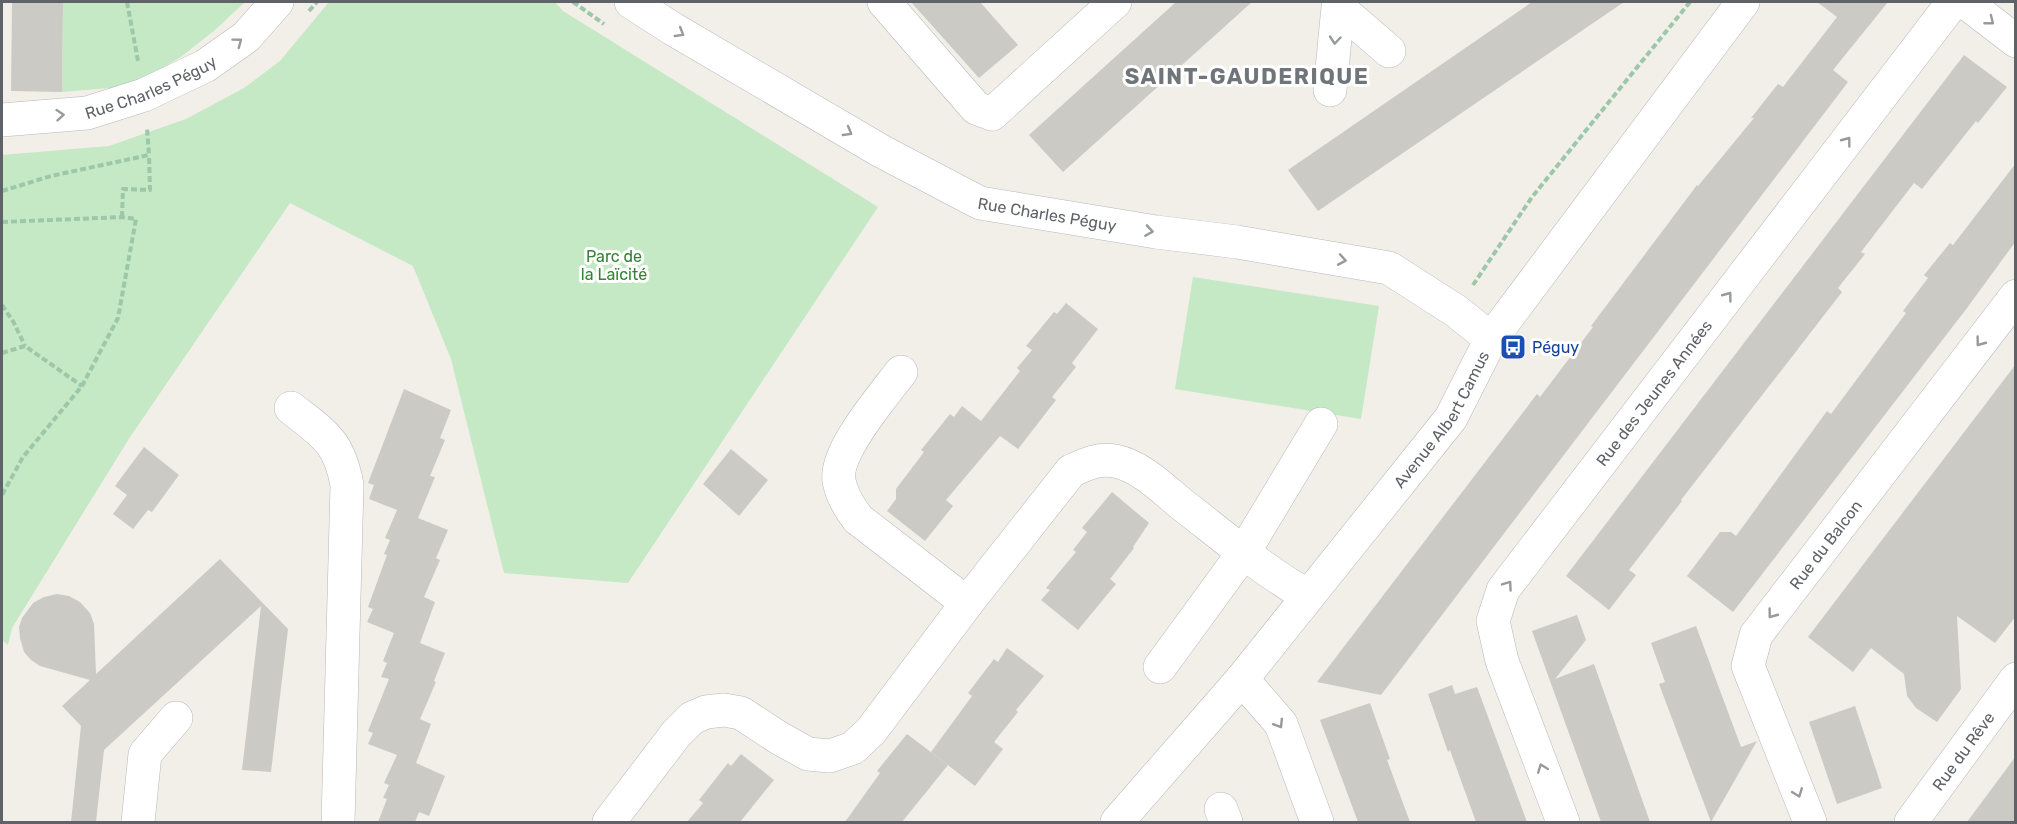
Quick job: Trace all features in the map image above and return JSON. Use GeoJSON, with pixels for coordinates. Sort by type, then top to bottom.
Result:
{"type":"FeatureCollection","features":[{"type":"Feature","properties":{"kind":"street","name":"Rue Charles Péguy"},"geometry":{"type":"LineString","coordinates":[[2,120],[87,113],[144,95],[205,66],[246,37],[276,2]]}},
{"type":"Feature","properties":{"kind":"street","name":"Rue Charles Péguy"},"geometry":{"type":"LineString","coordinates":[[631,2],[881,151],[980,203],[1156,232],[1237,242],[1389,268],[1456,311],[1491,339]]}},
{"type":"Feature","properties":{"kind":"street"},"geometry":{"type":"LineString","coordinates":[[884,2],[976,108],[992,114],[1115,2]]}},
{"type":"Feature","properties":{"kind":"street","name":"Avenue Albert Camus"},"geometry":{"type":"LineString","coordinates":[[1117,822],[1242,679],[1451,418],[1491,339],[1743,2]]}},
{"type":"Feature","properties":{"kind":"street","name":"Rue des Jeunes Années"},"geometry":{"type":"LineString","coordinates":[[1563,822],[1502,661],[1493,621],[1503,590],[1953,2]]}},
{"type":"Feature","properties":{"kind":"street"},"geometry":{"type":"LineString","coordinates":[[1965,2],[2016,41]]}},
{"type":"Feature","properties":{"kind":"street"},"geometry":{"type":"LineString","coordinates":[[1337,4],[1389,51]]}},
{"type":"Feature","properties":{"kind":"street"},"geometry":{"type":"LineString","coordinates":[[1330,90],[1337,4]]}},
{"type":"Feature","properties":{"kind":"street","name":"Rue du Balcon"},"geometry":{"type":"LineString","coordinates":[[1810,822],[1749,666],[1755,635],[2016,296]]}},
{"type":"Feature","properties":{"kind":"street"},"geometry":{"type":"LineString","coordinates":[[901,372],[846,448],[838,479],[846,504],[858,519],[967,603]]}},
{"type":"Feature","properties":{"kind":"street"},"geometry":{"type":"LineString","coordinates":[[291,408],[328,438],[336,449],[344,468],[347,485],[338,822]]}},
{"type":"Feature","properties":{"kind":"street"},"geometry":{"type":"LineString","coordinates":[[1160,667],[1244,552],[1321,424]]}},
{"type":"Feature","properties":{"kind":"street"},"geometry":{"type":"LineString","coordinates":[[609,822],[676,734],[692,718],[706,712],[724,710],[741,713],[779,738],[808,753],[830,756],[853,748],[871,731],[967,603],[1071,471],[1094,461],[1115,462],[1137,470],[1287,584],[1308,596]]}},
{"type":"Feature","properties":{"kind":"street"},"geometry":{"type":"LineString","coordinates":[[1242,679],[1281,724],[1317,822]]}},
{"type":"Feature","properties":{"kind":"street","name":"Rue du Rêve"},"geometry":{"type":"LineString","coordinates":[[1911,822],[2016,679]]}},
{"type":"Feature","properties":{"kind":"street"},"geometry":{"type":"LineString","coordinates":[[138,822],[145,754],[176,718]]}},
{"type":"Feature","properties":{"kind":"path"},"geometry":{"type":"LineString","coordinates":[[1456,311],[1532,197],[1690,2]]}},
{"type":"Feature","properties":{"kind":"path"},"geometry":{"type":"LineString","coordinates":[[122,217],[123,189],[150,190],[149,155]]}},
{"type":"Feature","properties":{"kind":"path"},"geometry":{"type":"LineString","coordinates":[[2,222],[122,217],[136,219],[118,318],[82,386],[23,457],[2,495]]}},
{"type":"Feature","properties":{"kind":"path"},"geometry":{"type":"LineString","coordinates":[[2,305],[25,346],[82,386]]}},
{"type":"Feature","properties":{"kind":"path"},"geometry":{"type":"LineString","coordinates":[[2,353],[25,346]]}},
{"type":"Feature","properties":{"kind":"green space"},"geometry":{"type":"Polygon","coordinates":[[[63,2],[245,2],[182,56],[133,86],[62,92],[63,2]]]}},
{"type":"Feature","properties":{"kind":"green space","name":"Parc de la Laïcité"},"geometry":{"type":"Polygon","coordinates":[[[329,2],[555,2],[563,11],[878,207],[628,583],[504,573],[451,359],[413,266],[290,203],[130,437],[12,628],[8,645],[2,640],[2,155],[109,146],[186,119],[244,88],[280,61],[329,2]]]}},
{"type":"Feature","properties":{"kind":"green space"},"geometry":{"type":"Polygon","coordinates":[[[1193,277],[1379,306],[1361,419],[1175,389],[1193,277]]]}},
{"type":"Feature","properties":{"kind":"building"},"geometry":{"type":"Polygon","coordinates":[[[12,2],[63,2],[62,92],[11,91],[12,2]]]}},
{"type":"Feature","properties":{"kind":"building"},"geometry":{"type":"Polygon","coordinates":[[[911,2],[980,2],[1018,45],[979,78],[911,2]]]}},
{"type":"Feature","properties":{"kind":"building"},"geometry":{"type":"Polygon","coordinates":[[[1176,2],[1252,2],[1063,172],[1029,135],[1176,2]]]}},
{"type":"Feature","properties":{"kind":"building"},"geometry":{"type":"Polygon","coordinates":[[[1532,2],[1624,2],[1318,211],[1288,170],[1532,2]]]}},
{"type":"Feature","properties":{"kind":"building"},"geometry":{"type":"Polygon","coordinates":[[[1817,2],[1888,2],[1833,70],[1848,82],[1381,695],[1317,682],[1537,394],[1540,397],[1697,185],[1754,118],[1751,118],[1778,84],[1783,87],[1837,17],[1817,2]]]}},
{"type":"Feature","properties":{"kind":"building"},"geometry":{"type":"Polygon","coordinates":[[[1964,55],[2007,87],[1978,123],[1976,121],[1922,189],[1914,183],[1861,252],[1865,254],[1838,288],[1842,292],[1629,570],[1636,575],[1609,610],[1566,576],[1964,55]]]}},
{"type":"Feature","properties":{"kind":"building"},"geometry":{"type":"Polygon","coordinates":[[[2016,163],[2016,241],[1733,612],[1687,576],[1720,532],[1731,532],[1736,536],[1827,411],[1831,414],[1906,313],[1903,311],[1928,278],[1924,275],[1950,243],[1953,245],[2016,163]]]}},
{"type":"Feature","properties":{"kind":"building"},"geometry":{"type":"Polygon","coordinates":[[[1066,303],[1098,329],[1072,363],[1076,367],[1052,397],[1056,400],[1018,449],[1000,436],[946,500],[953,506],[925,541],[887,511],[896,499],[896,489],[924,452],[921,450],[950,414],[954,417],[962,406],[981,421],[1020,371],[1017,368],[1032,350],[1026,346],[1054,312],[1057,314],[1066,303]]]}},
{"type":"Feature","properties":{"kind":"building"},"geometry":{"type":"Polygon","coordinates":[[[2016,364],[2016,616],[1995,643],[1957,616],[1961,689],[1937,722],[1916,708],[1907,696],[1904,674],[1871,648],[1853,672],[1808,637],[2016,364]]]}},
{"type":"Feature","properties":{"kind":"building"},"geometry":{"type":"Polygon","coordinates":[[[404,389],[451,410],[440,438],[445,440],[430,476],[435,477],[418,518],[448,530],[436,558],[440,560],[424,597],[435,602],[420,643],[445,653],[434,681],[436,682],[420,719],[431,724],[416,763],[445,776],[429,816],[419,812],[415,822],[378,822],[387,799],[383,798],[389,785],[384,783],[397,755],[368,744],[373,733],[368,731],[389,679],[381,677],[387,663],[383,661],[394,633],[367,622],[373,609],[368,607],[387,555],[384,554],[390,540],[385,538],[397,510],[369,499],[374,485],[368,483],[404,389]]]}},
{"type":"Feature","properties":{"kind":"building"},"geometry":{"type":"Polygon","coordinates":[[[144,447],[179,475],[152,512],[148,510],[133,529],[113,514],[127,495],[115,486],[144,447]]]}},
{"type":"Feature","properties":{"kind":"building"},"geometry":{"type":"Polygon","coordinates":[[[731,449],[768,480],[739,516],[703,484],[731,449]]]}},
{"type":"Feature","properties":{"kind":"building"},"geometry":{"type":"Polygon","coordinates":[[[1112,492],[1149,523],[1134,548],[1110,579],[1116,584],[1078,630],[1041,600],[1050,590],[1046,588],[1076,552],[1073,550],[1087,532],[1082,528],[1112,492]]]}},
{"type":"Feature","properties":{"kind":"building"},"geometry":{"type":"Polygon","coordinates":[[[220,559],[288,629],[271,772],[242,770],[261,606],[104,750],[96,822],[71,822],[81,726],[62,706],[90,680],[40,666],[31,660],[24,652],[20,638],[19,627],[22,618],[33,603],[44,597],[57,594],[69,596],[80,602],[90,613],[94,624],[96,674],[220,559]]]}},
{"type":"Feature","properties":{"kind":"building"},"geometry":{"type":"Polygon","coordinates":[[[1577,615],[1586,640],[1555,679],[1594,664],[1650,822],[1601,822],[1532,631],[1577,615]]]}},
{"type":"Feature","properties":{"kind":"building"},"geometry":{"type":"Polygon","coordinates":[[[1696,626],[1741,747],[1757,741],[1711,822],[1659,684],[1665,682],[1651,643],[1696,626]]]}},
{"type":"Feature","properties":{"kind":"building"},"geometry":{"type":"Polygon","coordinates":[[[1007,648],[1044,676],[994,742],[1003,749],[975,786],[931,752],[972,696],[968,693],[994,659],[998,662],[1007,648]]]}},
{"type":"Feature","properties":{"kind":"building"},"geometry":{"type":"Polygon","coordinates":[[[1452,685],[1455,694],[1477,687],[1527,822],[1476,822],[1428,694],[1452,685]]]}},
{"type":"Feature","properties":{"kind":"building"},"geometry":{"type":"Polygon","coordinates":[[[1370,703],[1390,759],[1387,760],[1410,822],[1358,822],[1320,720],[1370,703]]]}},
{"type":"Feature","properties":{"kind":"building"},"geometry":{"type":"Polygon","coordinates":[[[1855,706],[1882,788],[1837,804],[1809,722],[1855,706]]]}},
{"type":"Feature","properties":{"kind":"building"},"geometry":{"type":"Polygon","coordinates":[[[907,734],[948,765],[902,822],[845,822],[880,773],[877,771],[907,734]]]}},
{"type":"Feature","properties":{"kind":"building"},"geometry":{"type":"Polygon","coordinates":[[[741,754],[774,780],[740,822],[687,822],[703,803],[699,800],[728,763],[731,766],[741,754]]]}},
{"type":"Feature","properties":{"kind":"building"},"geometry":{"type":"Polygon","coordinates":[[[2016,756],[2016,822],[1967,822],[2016,756]]]}},
{"type":"Feature","properties":{"kind":"place","name":"Péguy"},"geometry":{"type":"Point","coordinates":[1513,347]}},
{"type":"Feature","properties":{"kind":"district","name":"SAINT-GAUDERIQUE"},"geometry":{"type":"Point","coordinates":[1247,76]}}]}
